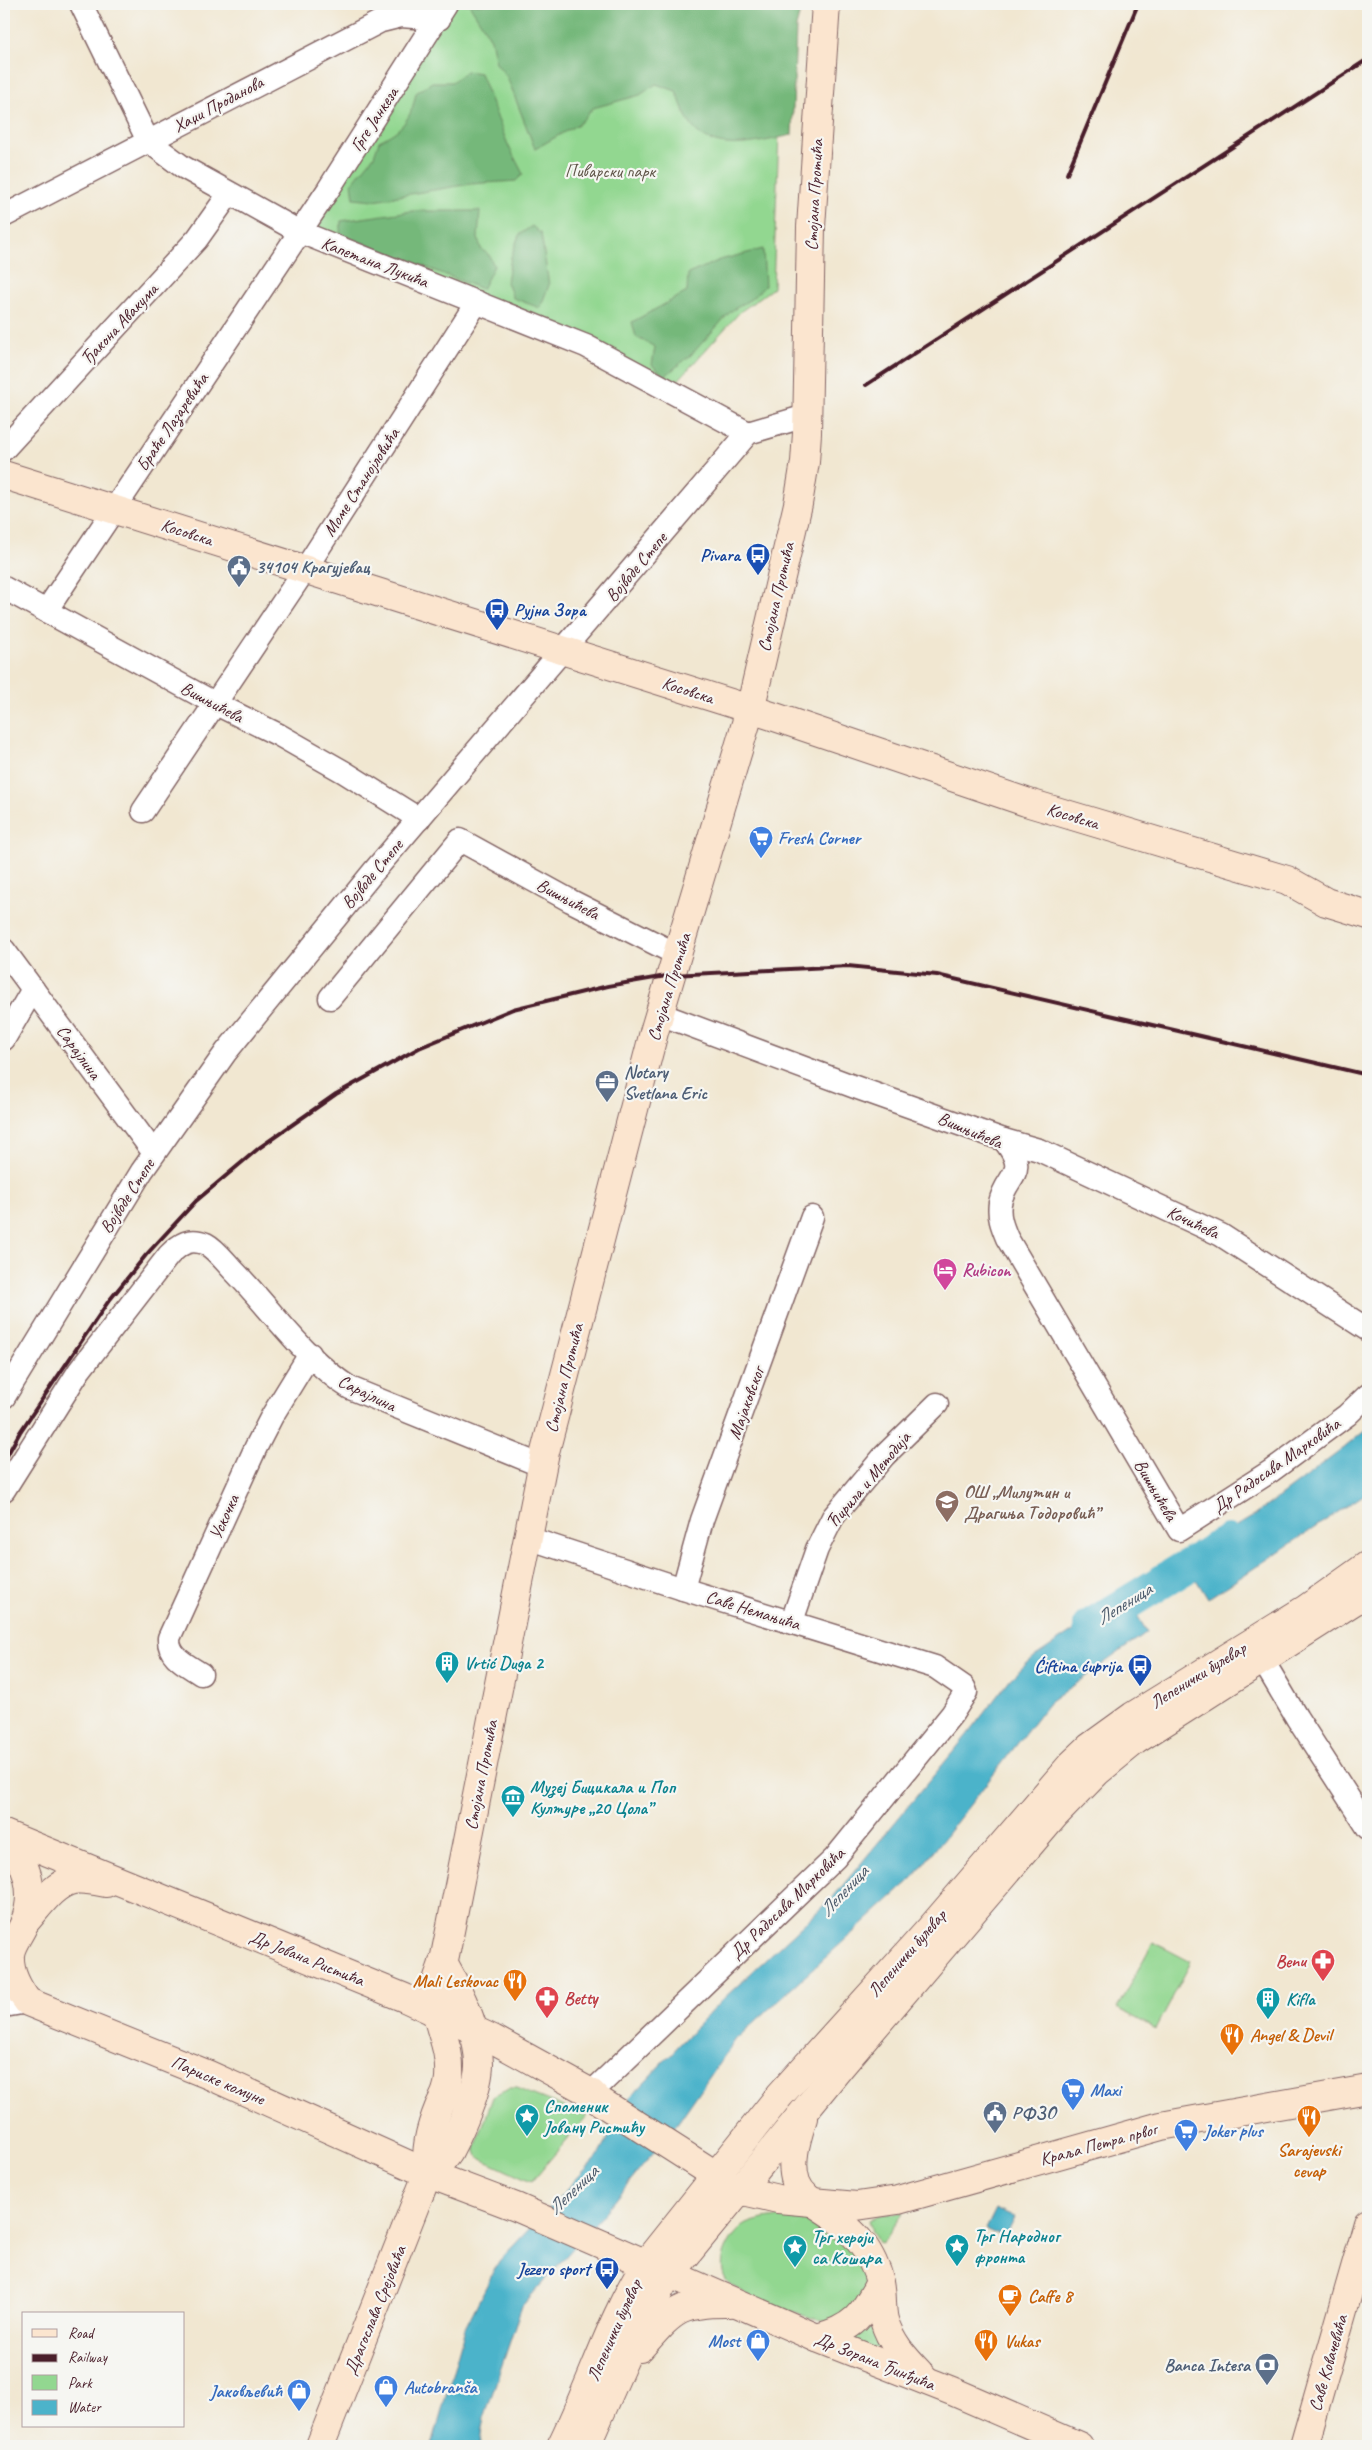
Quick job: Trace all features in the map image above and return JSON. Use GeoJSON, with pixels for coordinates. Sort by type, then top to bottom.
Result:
{"type":"FeatureCollection","features":[{"type":"Feature","properties":{"kind":"main road","name":"Стојана Протића"},"geometry":{"type":"LineString","coordinates":[[443,1963],[542,1466],[568,1359],[660,1014],[750,710],[798,504],[805,462],[811,227],[826,4]]}},
{"type":"Feature","properties":{"kind":"main road","name":"Косовска"},"geometry":{"type":"LineString","coordinates":[[4,475],[114,508],[304,571],[564,650],[1026,802],[1287,880],[1326,902],[1368,915]]}},
{"type":"Feature","properties":{"kind":"main road","name":"Лепенички булевар"},"geometry":{"type":"LineString","coordinates":[[561,2446],[579,2410],[630,2288],[646,2263],[780,2096],[930,1929],[1070,1765],[1090,1747],[1133,1716],[1306,1609],[1368,1565]]}},
{"type":"Feature","properties":{"kind":"main road","name":"Лепенички булевар"},"geometry":{"type":"LineString","coordinates":[[586,2446],[644,2316],[672,2274],[841,2066],[1082,1787],[1136,1740],[1368,1592]]}},
{"type":"Feature","properties":{"kind":"main road","name":"Др Јована Ристића"},"geometry":{"type":"LineString","coordinates":[[4,1834],[126,1886],[438,2013],[525,2056],[596,2097],[688,2156],[715,2176]]}},
{"type":"Feature","properties":{"kind":"main road"},"geometry":{"type":"LineString","coordinates":[[4,1834],[21,1856],[27,1869],[31,1894],[24,1923],[7,1960],[14,1978],[16,2004]]}},
{"type":"Feature","properties":{"kind":"main road"},"geometry":{"type":"LineString","coordinates":[[24,1923],[56,1890],[74,1880],[126,1886]]}},
{"type":"Feature","properties":{"kind":"main road","name":"Драгослава Срејовића"},"geometry":{"type":"LineString","coordinates":[[429,2174],[427,2148],[438,2109],[447,2090],[449,2054],[434,1999],[436,1981],[443,1963]]}},
{"type":"Feature","properties":{"kind":"main road","name":"Драгослава Срејовића"},"geometry":{"type":"LineString","coordinates":[[320,2446],[429,2174],[439,2165],[448,2152],[471,2100],[479,2065],[472,2030],[465,2008],[443,1963]]}},
{"type":"Feature","properties":{"kind":"main road","name":"Париске комуне"},"geometry":{"type":"LineString","coordinates":[[16,2004],[209,2075],[429,2174],[516,2207]]}},
{"type":"Feature","properties":{"kind":"main road"},"geometry":{"type":"LineString","coordinates":[[447,2090],[461,2076],[479,2065],[525,2056]]}},
{"type":"Feature","properties":{"kind":"main road","name":"Краља Петра првог"},"geometry":{"type":"LineString","coordinates":[[813,2202],[857,2206],[898,2200],[1161,2126],[1368,2089]]}},
{"type":"Feature","properties":{"kind":"main road"},"geometry":{"type":"LineString","coordinates":[[806,2110],[795,2142],[793,2170],[798,2185],[804,2195],[835,2217],[862,2244],[880,2282],[884,2318],[891,2337],[902,2355],[927,2381]]}},
{"type":"Feature","properties":{"kind":"main road"},"geometry":{"type":"LineString","coordinates":[[715,2176],[739,2190],[778,2200],[813,2202]]}},
{"type":"Feature","properties":{"kind":"main road","name":"Др Зорана Ђинђића"},"geometry":{"type":"LineString","coordinates":[[516,2207],[817,2338],[927,2381],[1079,2446]]}},
{"type":"Feature","properties":{"kind":"main road","name":"Саве Ковачевића"},"geometry":{"type":"LineString","coordinates":[[1304,2446],[1368,2223]]}},
{"type":"Feature","properties":{"kind":"main road"},"geometry":{"type":"LineString","coordinates":[[817,2338],[834,2334],[853,2323],[866,2309],[880,2282]]}},
{"type":"Feature","properties":{"kind":"main road"},"geometry":{"type":"LineString","coordinates":[[617,2373],[659,2326],[677,2310],[702,2303],[739,2304]]}},
{"type":"Feature","properties":{"kind":"street","name":"Капетана Лукића"},"geometry":{"type":"LineString","coordinates":[[81,4],[148,141],[162,154],[229,194],[300,232],[586,346],[748,433]]}},
{"type":"Feature","properties":{"kind":"street","name":"Хаџи Проданова"},"geometry":{"type":"LineString","coordinates":[[4,216],[381,21],[443,11]]}},
{"type":"Feature","properties":{"kind":"street","name":"Грге Јанкеза"},"geometry":{"type":"LineString","coordinates":[[300,232],[443,11]]}},
{"type":"Feature","properties":{"kind":"street","name":"Ђакона Авакума"},"geometry":{"type":"LineString","coordinates":[[4,450],[197,239],[229,194]]}},
{"type":"Feature","properties":{"kind":"street","name":"Браће Лазаревића"},"geometry":{"type":"LineString","coordinates":[[46,612],[300,232]]}},
{"type":"Feature","properties":{"kind":"street","name":"Моме Станојловића"},"geometry":{"type":"LineString","coordinates":[[143,811],[304,571],[477,302]]}},
{"type":"Feature","properties":{"kind":"street"},"geometry":{"type":"LineString","coordinates":[[748,433],[806,416]]}},
{"type":"Feature","properties":{"kind":"street","name":"Војводе Степе"},"geometry":{"type":"LineString","coordinates":[[4,1396],[10,1372],[154,1153],[226,1052],[419,818],[748,433]]}},
{"type":"Feature","properties":{"kind":"street","name":"Вишњићева"},"geometry":{"type":"LineString","coordinates":[[4,588],[336,767],[419,818]]}},
{"type":"Feature","properties":{"kind":"street","name":"Вишњићева"},"geometry":{"type":"LineString","coordinates":[[330,998],[460,840],[571,901],[678,955]]}},
{"type":"Feature","properties":{"kind":"street","name":"Сарајлина"},"geometry":{"type":"LineString","coordinates":[[4,950],[154,1153]]}},
{"type":"Feature","properties":{"kind":"street"},"geometry":{"type":"LineString","coordinates":[[4,1039],[33,989]]}},
{"type":"Feature","properties":{"kind":"street","name":"Вишњићева"},"geometry":{"type":"LineString","coordinates":[[660,1014],[856,1088],[1004,1140],[1016,1161],[1016,1174],[1000,1202],[1000,1215],[1007,1238],[1179,1530]]}},
{"type":"Feature","properties":{"kind":"street","name":"Кочићева"},"geometry":{"type":"LineString","coordinates":[[1004,1140],[1039,1150],[1221,1235],[1368,1330]]}},
{"type":"Feature","properties":{"kind":"street","name":"Мајаковског"},"geometry":{"type":"LineString","coordinates":[[683,1589],[702,1520],[812,1217]]}},
{"type":"Feature","properties":{"kind":"street","name":"Сарајлина"},"geometry":{"type":"LineString","coordinates":[[4,1490],[79,1371],[169,1255],[180,1244],[188,1241],[207,1245],[256,1294],[335,1379],[350,1388],[542,1466]]}},
{"type":"Feature","properties":{"kind":"street","name":"Ускочка"},"geometry":{"type":"LineString","coordinates":[[200,1674],[173,1654],[169,1647],[169,1638],[256,1447],[272,1416],[310,1354]]}},
{"type":"Feature","properties":{"kind":"street","name":"Др Радосава Марковића"},"geometry":{"type":"LineString","coordinates":[[1179,1530],[1271,1471],[1347,1414],[1368,1395]]}},
{"type":"Feature","properties":{"kind":"street","name":"Ћирила и Методија"},"geometry":{"type":"LineString","coordinates":[[792,1622],[817,1549],[833,1517],[884,1456],[937,1404]]}},
{"type":"Feature","properties":{"kind":"street","name":"Саве Немањића"},"geometry":{"type":"LineString","coordinates":[[528,1538],[683,1589],[935,1667],[964,1687],[966,1692],[964,1697]]}},
{"type":"Feature","properties":{"kind":"street"},"geometry":{"type":"LineString","coordinates":[[1262,1659],[1312,1742],[1368,1828]]}},
{"type":"Feature","properties":{"kind":"street","name":"Др Радосава Марковића"},"geometry":{"type":"LineString","coordinates":[[596,2097],[835,1858],[964,1697]]}},
{"type":"Feature","properties":{"kind":"green space","name":"Пиварски парк"},"geometry":{"type":"Polygon","coordinates":[[[446,4],[784,4],[773,288],[740,312],[673,386],[303,228],[446,4]]]}},
{"type":"Feature","properties":{"kind":"green space"},"geometry":{"type":"Polygon","coordinates":[[[469,4],[802,4],[796,27],[792,135],[765,141],[736,144],[721,143],[708,139],[697,132],[688,120],[676,91],[656,84],[640,95],[593,108],[580,123],[535,149],[507,77],[496,63],[491,39],[469,4]]]}},
{"type":"Feature","properties":{"kind":"green space"},"geometry":{"type":"Polygon","coordinates":[[[466,71],[480,73],[508,145],[523,174],[516,181],[470,184],[374,200],[354,198],[352,183],[374,156],[379,141],[394,133],[404,123],[411,110],[416,93],[432,82],[452,82],[466,71]]]}},
{"type":"Feature","properties":{"kind":"green space"},"geometry":{"type":"Polygon","coordinates":[[[412,211],[480,211],[478,238],[481,249],[489,255],[494,266],[482,289],[340,234],[341,221],[412,211]]]}},
{"type":"Feature","properties":{"kind":"green space"},"geometry":{"type":"Polygon","coordinates":[[[532,226],[541,234],[549,285],[540,308],[513,298],[507,282],[511,257],[519,235],[532,226]]]}},
{"type":"Feature","properties":{"kind":"green space"},"geometry":{"type":"Polygon","coordinates":[[[763,249],[765,286],[751,299],[731,311],[691,355],[665,376],[652,365],[655,347],[636,337],[632,322],[687,292],[688,274],[720,260],[763,249]]]}},
{"type":"Feature","properties":{"kind":"green space"},"geometry":{"type":"Polygon","coordinates":[[[1153,1942],[1191,1962],[1156,2029],[1117,2008],[1153,1942]]]}},
{"type":"Feature","properties":{"kind":"green space"},"geometry":{"type":"Polygon","coordinates":[[[508,2088],[516,2088],[587,2116],[531,2182],[481,2159],[475,2148],[493,2097],[508,2088]]]}},
{"type":"Feature","properties":{"kind":"green space"},"geometry":{"type":"Polygon","coordinates":[[[904,2212],[883,2243],[880,2244],[872,2231],[869,2220],[879,2215],[904,2212]]]}},
{"type":"Feature","properties":{"kind":"green space","name":"Трг хероји са Кошара"},"geometry":{"type":"Polygon","coordinates":[[[784,2216],[820,2224],[838,2232],[851,2244],[869,2287],[856,2309],[826,2322],[754,2298],[732,2286],[726,2279],[723,2271],[724,2253],[728,2244],[740,2229],[751,2222],[784,2216]]]}},
{"type":"Feature","properties":{"kind":"green space"},"geometry":{"type":"Polygon","coordinates":[[[873,2314],[895,2357],[848,2339],[873,2314]]]}},
{"type":"Feature","properties":{"kind":"water"},"geometry":{"type":"Polygon","coordinates":[[[1368,1428],[1368,1492],[1208,1599],[1183,1558],[1252,1517],[1368,1428]]]}},
{"type":"Feature","properties":{"kind":"water"},"geometry":{"type":"Polygon","coordinates":[[[1126,1596],[1147,1632],[1049,1703],[913,1878],[736,2039],[679,2121],[604,2213],[522,2306],[484,2418],[479,2446],[432,2446],[465,2328],[499,2261],[598,2156],[630,2097],[722,2000],[834,1896],[967,1735],[1011,1678],[1034,1657],[1126,1596]]]}},
{"type":"Feature","properties":{"kind":"water"},"geometry":{"type":"Polygon","coordinates":[[[996,2209],[1014,2217],[1004,2237],[986,2229],[996,2209]]]}},
{"type":"Feature","properties":{"kind":"waterway","name":"Лепеница"},"geometry":{"type":"LineString","coordinates":[[1090,1626],[1228,1541]]}},
{"type":"Feature","properties":{"kind":"railway"},"geometry":{"type":"LineString","coordinates":[[1067,174],[1138,4]]}},
{"type":"Feature","properties":{"kind":"railway"},"geometry":{"type":"LineString","coordinates":[[866,385],[1368,59]]}},
{"type":"Feature","properties":{"kind":"railway"},"geometry":{"type":"LineString","coordinates":[[4,1461],[20,1432],[108,1302],[146,1255],[196,1201],[259,1148],[336,1094],[419,1048],[513,1009],[608,986],[672,975],[848,966],[937,975],[1368,1075]]}},
{"type":"Feature","properties":{"kind":"place","name":"Pivara"},"geometry":{"type":"Point","coordinates":[758,576]}},
{"type":"Feature","properties":{"kind":"place","name":"34104 Крагујевац"},"geometry":{"type":"Point","coordinates":[239,588]}},
{"type":"Feature","properties":{"kind":"place","name":"Рујна Зора"},"geometry":{"type":"Point","coordinates":[497,631]}},
{"type":"Feature","properties":{"kind":"place","name":"Fresh Corner"},"geometry":{"type":"Point","coordinates":[761,859]}},
{"type":"Feature","properties":{"kind":"place","name":"Notary Svetlana Eric"},"geometry":{"type":"Point","coordinates":[607,1103]}},
{"type":"Feature","properties":{"kind":"place","name":"Rubicon"},"geometry":{"type":"Point","coordinates":[945,1291]}},
{"type":"Feature","properties":{"kind":"place","name":"ОШ „Милутин и Драгиња Тодоровић”"},"geometry":{"type":"Point","coordinates":[947,1523]}},
{"type":"Feature","properties":{"kind":"place","name":"Vrtić Duga 2"},"geometry":{"type":"Point","coordinates":[447,1684]}},
{"type":"Feature","properties":{"kind":"place","name":"Ćiftina ćuprija"},"geometry":{"type":"Point","coordinates":[1140,1687]}},
{"type":"Feature","properties":{"kind":"place","name":"Музеј Бицикала и Поп Културе „20 Цола”"},"geometry":{"type":"Point","coordinates":[513,1818]}},
{"type":"Feature","properties":{"kind":"place","name":"Benu"},"geometry":{"type":"Point","coordinates":[1323,1982]}},
{"type":"Feature","properties":{"kind":"place","name":"Mali Leskovac"},"geometry":{"type":"Point","coordinates":[515,2002]}},
{"type":"Feature","properties":{"kind":"place","name":"Betty"},"geometry":{"type":"Point","coordinates":[547,2019]}},
{"type":"Feature","properties":{"kind":"place","name":"Kifla"},"geometry":{"type":"Point","coordinates":[1268,2020]}},
{"type":"Feature","properties":{"kind":"place","name":"Angel & Devil"},"geometry":{"type":"Point","coordinates":[1232,2056]}},
{"type":"Feature","properties":{"kind":"place","name":"Maxi"},"geometry":{"type":"Point","coordinates":[1073,2111]}},
{"type":"Feature","properties":{"kind":"place","name":"РФЗО"},"geometry":{"type":"Point","coordinates":[995,2134]}},
{"type":"Feature","properties":{"kind":"place","name":"Споменик Јовану Ристићу"},"geometry":{"type":"Point","coordinates":[527,2137]}},
{"type":"Feature","properties":{"kind":"place","name":"Sarajevski cevap"},"geometry":{"type":"Point","coordinates":[1309,2138]}},
{"type":"Feature","properties":{"kind":"place","name":"Joker plus"},"geometry":{"type":"Point","coordinates":[1186,2152]}},
{"type":"Feature","properties":{"kind":"place","name":"Трг Народног фронта"},"geometry":{"type":"Point","coordinates":[957,2267]}},
{"type":"Feature","properties":{"kind":"place","name":"Трг хероји са Кошара"},"geometry":{"type":"Point","coordinates":[795,2268]}},
{"type":"Feature","properties":{"kind":"place","name":"Jezero sport"},"geometry":{"type":"Point","coordinates":[607,2290]}},
{"type":"Feature","properties":{"kind":"place","name":"Caffe 8"},"geometry":{"type":"Point","coordinates":[1010,2317]}},
{"type":"Feature","properties":{"kind":"place","name":"Most"},"geometry":{"type":"Point","coordinates":[758,2362]}},
{"type":"Feature","properties":{"kind":"place","name":"Vukas"},"geometry":{"type":"Point","coordinates":[986,2362]}},
{"type":"Feature","properties":{"kind":"place","name":"Banca Intesa"},"geometry":{"type":"Point","coordinates":[1267,2386]}},
{"type":"Feature","properties":{"kind":"place","name":"Autobranša"},"geometry":{"type":"Point","coordinates":[386,2408]}},
{"type":"Feature","properties":{"kind":"place","name":"Јаковљевић"},"geometry":{"type":"Point","coordinates":[299,2412]}}]}
